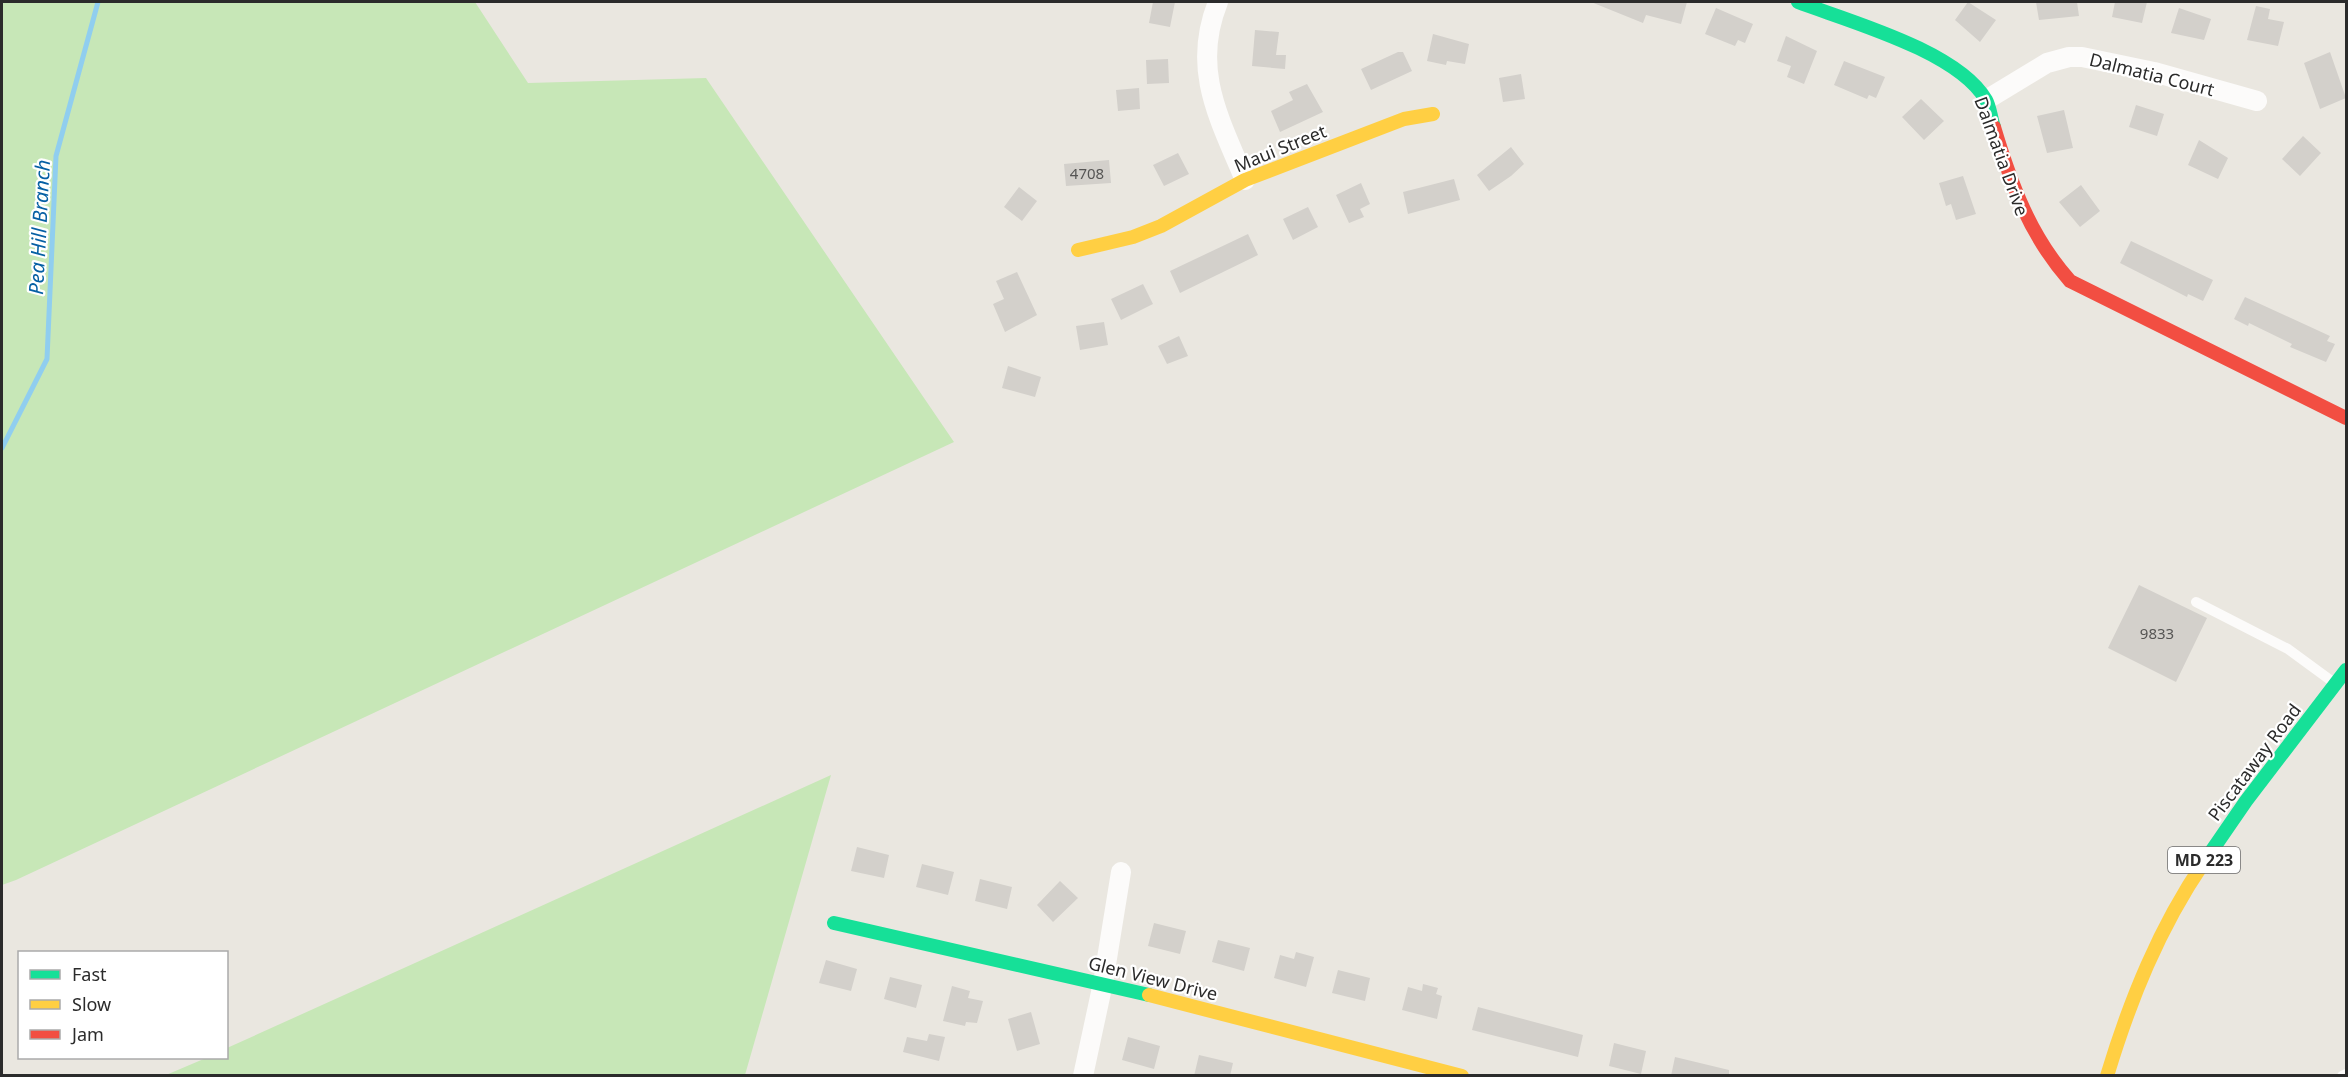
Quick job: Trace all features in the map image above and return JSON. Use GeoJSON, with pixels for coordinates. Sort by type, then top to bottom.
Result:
{"type":"FeatureCollection","features":[{"type":"Feature","properties":{"kind":"street"},"geometry":{"type":"LineString","coordinates":[[1218,2],[1212,17],[1206,69],[1215,109],[1245,180]]}},
{"type":"Feature","properties":{"kind":"street","name":"Dalmatia Drive"},"geometry":{"type":"LineString","coordinates":[[1798,2],[1898,40],[1966,77],[1986,100],[2025,221],[2046,256],[2070,282],[2346,417]]}},
{"type":"Feature","properties":{"kind":"street","name":"Dalmatia Court"},"geometry":{"type":"LineString","coordinates":[[1986,100],[2047,63],[2069,57],[2082,57],[2154,72],[2257,101]]}},
{"type":"Feature","properties":{"kind":"street","name":"Maui Street"},"geometry":{"type":"LineString","coordinates":[[1078,250],[1110,244],[1161,226],[1245,180],[1404,119],[1433,114]]}},
{"type":"Feature","properties":{"kind":"street","name":"Piscataway Road"},"geometry":{"type":"LineString","coordinates":[[2107,1076],[2134,995],[2158,940],[2178,904],[2210,850],[2346,670]]}},
{"type":"Feature","properties":{"kind":"street"},"geometry":{"type":"LineString","coordinates":[[1083,1076],[1103,983],[1121,872]]}},
{"type":"Feature","properties":{"kind":"street","name":"Glen View Drive"},"geometry":{"type":"LineString","coordinates":[[834,923],[1103,983],[1462,1076]]}},
{"type":"Feature","properties":{"kind":"lane"},"geometry":{"type":"LineString","coordinates":[[2196,602],[2288,648],[2336,684]]}},
{"type":"Feature","properties":{"kind":"lane"},"geometry":{"type":"LineString","coordinates":[[2342,1076],[2346,1074]]}},
{"type":"Feature","properties":{"kind":"green space"},"geometry":{"type":"Polygon","coordinates":[[[2,2],[475,2],[528,83],[706,78],[954,442],[2,885],[2,2]]]}},
{"type":"Feature","properties":{"kind":"green space"},"geometry":{"type":"Polygon","coordinates":[[[831,775],[745,1075],[166,1075],[204,1059],[228,1059],[228,1048],[831,775]]]}},
{"type":"Feature","properties":{"kind":"building"},"geometry":{"type":"Polygon","coordinates":[[[1153,2],[1175,2],[1170,27],[1149,23],[1153,2]]]}},
{"type":"Feature","properties":{"kind":"building"},"geometry":{"type":"Polygon","coordinates":[[[1591,2],[1687,2],[1681,24],[1646,15],[1643,23],[1591,2]]]}},
{"type":"Feature","properties":{"kind":"building"},"geometry":{"type":"Polygon","coordinates":[[[1968,2],[1996,20],[1980,42],[1955,20],[1968,2]]]}},
{"type":"Feature","properties":{"kind":"building"},"geometry":{"type":"Polygon","coordinates":[[[2036,2],[2077,2],[2079,16],[2039,20],[2036,2]]]}},
{"type":"Feature","properties":{"kind":"building"},"geometry":{"type":"Polygon","coordinates":[[[2115,2],[2147,2],[2142,23],[2112,17],[2115,2]]]}},
{"type":"Feature","properties":{"kind":"building"},"geometry":{"type":"Polygon","coordinates":[[[2256,6],[2270,9],[2268,19],[2284,22],[2278,46],[2247,40],[2256,6]]]}},
{"type":"Feature","properties":{"kind":"building"},"geometry":{"type":"Polygon","coordinates":[[[1716,8],[1753,24],[1745,43],[1738,40],[1735,46],[1705,34],[1716,8]]]}},
{"type":"Feature","properties":{"kind":"building"},"geometry":{"type":"Polygon","coordinates":[[[2179,8],[2211,19],[2204,40],[2171,33],[2179,8]]]}},
{"type":"Feature","properties":{"kind":"building"},"geometry":{"type":"Polygon","coordinates":[[[1255,30],[1279,32],[1276,55],[1286,55],[1285,69],[1252,66],[1255,30]]]}},
{"type":"Feature","properties":{"kind":"building"},"geometry":{"type":"Polygon","coordinates":[[[1433,34],[1469,44],[1465,64],[1447,61],[1446,65],[1427,61],[1433,34]]]}},
{"type":"Feature","properties":{"kind":"building"},"geometry":{"type":"Polygon","coordinates":[[[1786,36],[1817,51],[1804,84],[1787,77],[1791,66],[1777,61],[1786,36]]]}},
{"type":"Feature","properties":{"kind":"building"},"geometry":{"type":"Polygon","coordinates":[[[1398,52],[1403,52],[1412,71],[1371,90],[1361,69],[1398,52]]]}},
{"type":"Feature","properties":{"kind":"building"},"geometry":{"type":"Polygon","coordinates":[[[2330,52],[2346,98],[2320,109],[2304,63],[2330,52]]]}},
{"type":"Feature","properties":{"kind":"building"},"geometry":{"type":"Polygon","coordinates":[[[1168,59],[1169,83],[1147,84],[1146,60],[1168,59]]]}},
{"type":"Feature","properties":{"kind":"building"},"geometry":{"type":"Polygon","coordinates":[[[1844,61],[1885,77],[1876,98],[1869,95],[1867,99],[1834,85],[1844,61]]]}},
{"type":"Feature","properties":{"kind":"building"},"geometry":{"type":"Polygon","coordinates":[[[1521,74],[1525,99],[1503,102],[1499,78],[1521,74]]]}},
{"type":"Feature","properties":{"kind":"building"},"geometry":{"type":"Polygon","coordinates":[[[1307,84],[1323,112],[1280,132],[1271,111],[1293,100],[1289,92],[1307,84]]]}},
{"type":"Feature","properties":{"kind":"building"},"geometry":{"type":"Polygon","coordinates":[[[1139,88],[1140,109],[1118,111],[1116,90],[1139,88]]]}},
{"type":"Feature","properties":{"kind":"building"},"geometry":{"type":"Polygon","coordinates":[[[1921,99],[1944,121],[1924,140],[1902,117],[1921,99]]]}},
{"type":"Feature","properties":{"kind":"building"},"geometry":{"type":"Polygon","coordinates":[[[2136,105],[2164,114],[2157,136],[2129,127],[2136,105]]]}},
{"type":"Feature","properties":{"kind":"building"},"geometry":{"type":"Polygon","coordinates":[[[2064,110],[2073,148],[2047,153],[2037,116],[2064,110]]]}},
{"type":"Feature","properties":{"kind":"building"},"geometry":{"type":"Polygon","coordinates":[[[2303,136],[2321,153],[2300,176],[2282,159],[2303,136]]]}},
{"type":"Feature","properties":{"kind":"building"},"geometry":{"type":"Polygon","coordinates":[[[2199,140],[2228,158],[2218,179],[2188,165],[2199,140]]]}},
{"type":"Feature","properties":{"kind":"building"},"geometry":{"type":"Polygon","coordinates":[[[1511,147],[1524,164],[1489,191],[1477,175],[1511,147]]]}},
{"type":"Feature","properties":{"kind":"building"},"geometry":{"type":"Polygon","coordinates":[[[1178,153],[1189,174],[1164,186],[1153,165],[1178,153]]]}},
{"type":"Feature","properties":{"kind":"building"},"geometry":{"type":"Polygon","coordinates":[[[1109,160],[1111,183],[1066,186],[1064,164],[1109,160]]]}},
{"type":"Feature","properties":{"kind":"building"},"geometry":{"type":"Polygon","coordinates":[[[1963,176],[1976,214],[1956,220],[1951,204],[1946,206],[1939,183],[1963,176]]]}},
{"type":"Feature","properties":{"kind":"building"},"geometry":{"type":"Polygon","coordinates":[[[1454,179],[1460,200],[1408,214],[1403,192],[1454,179]]]}},
{"type":"Feature","properties":{"kind":"building"},"geometry":{"type":"Polygon","coordinates":[[[1361,183],[1370,204],[1360,209],[1364,217],[1349,223],[1336,195],[1361,183]]]}},
{"type":"Feature","properties":{"kind":"building"},"geometry":{"type":"Polygon","coordinates":[[[2081,185],[2100,211],[2080,227],[2059,202],[2081,185]]]}},
{"type":"Feature","properties":{"kind":"building"},"geometry":{"type":"Polygon","coordinates":[[[1019,187],[1037,201],[1022,221],[1004,207],[1019,187]]]}},
{"type":"Feature","properties":{"kind":"building"},"geometry":{"type":"Polygon","coordinates":[[[1308,207],[1318,227],[1293,240],[1283,219],[1308,207]]]}},
{"type":"Feature","properties":{"kind":"building"},"geometry":{"type":"Polygon","coordinates":[[[1248,234],[1258,255],[1180,293],[1170,271],[1248,234]]]}},
{"type":"Feature","properties":{"kind":"building"},"geometry":{"type":"Polygon","coordinates":[[[2131,241],[2213,280],[2203,301],[2188,294],[2187,297],[2120,263],[2131,241]]]}},
{"type":"Feature","properties":{"kind":"building"},"geometry":{"type":"Polygon","coordinates":[[[1017,272],[1037,315],[1005,332],[993,304],[1004,299],[996,281],[1017,272]]]}},
{"type":"Feature","properties":{"kind":"building"},"geometry":{"type":"Polygon","coordinates":[[[1143,284],[1153,304],[1121,320],[1111,299],[1143,284]]]}},
{"type":"Feature","properties":{"kind":"building"},"geometry":{"type":"Polygon","coordinates":[[[2245,297],[2330,336],[2327,341],[2335,344],[2326,362],[2290,347],[2292,344],[2249,323],[2248,326],[2234,319],[2245,297]]]}},
{"type":"Feature","properties":{"kind":"building"},"geometry":{"type":"Polygon","coordinates":[[[1104,322],[1108,345],[1080,350],[1076,326],[1104,322]]]}},
{"type":"Feature","properties":{"kind":"building"},"geometry":{"type":"Polygon","coordinates":[[[1179,336],[1188,356],[1167,364],[1158,346],[1179,336]]]}},
{"type":"Feature","properties":{"kind":"building"},"geometry":{"type":"Polygon","coordinates":[[[1008,366],[1041,377],[1035,397],[1002,388],[1008,366]]]}},
{"type":"Feature","properties":{"kind":"building"},"geometry":{"type":"Polygon","coordinates":[[[2139,585],[2207,618],[2176,682],[2108,648],[2139,585]]]}},
{"type":"Feature","properties":{"kind":"building"},"geometry":{"type":"Polygon","coordinates":[[[857,847],[889,855],[884,878],[851,871],[857,847]]]}},
{"type":"Feature","properties":{"kind":"building"},"geometry":{"type":"Polygon","coordinates":[[[922,864],[954,872],[948,895],[916,887],[922,864]]]}},
{"type":"Feature","properties":{"kind":"building"},"geometry":{"type":"Polygon","coordinates":[[[980,879],[1012,887],[1007,909],[975,901],[980,879]]]}},
{"type":"Feature","properties":{"kind":"building"},"geometry":{"type":"Polygon","coordinates":[[[1060,881],[1078,898],[1053,922],[1037,905],[1060,881]]]}},
{"type":"Feature","properties":{"kind":"building"},"geometry":{"type":"Polygon","coordinates":[[[1154,923],[1186,931],[1180,954],[1148,946],[1154,923]]]}},
{"type":"Feature","properties":{"kind":"building"},"geometry":{"type":"Polygon","coordinates":[[[1218,940],[1250,948],[1244,971],[1212,962],[1218,940]]]}},
{"type":"Feature","properties":{"kind":"building"},"geometry":{"type":"Polygon","coordinates":[[[1296,952],[1314,957],[1306,987],[1274,978],[1280,955],[1294,959],[1296,952]]]}},
{"type":"Feature","properties":{"kind":"building"},"geometry":{"type":"Polygon","coordinates":[[[826,960],[857,969],[851,991],[819,983],[826,960]]]}},
{"type":"Feature","properties":{"kind":"building"},"geometry":{"type":"Polygon","coordinates":[[[1338,970],[1370,978],[1365,1001],[1332,993],[1338,970]]]}},
{"type":"Feature","properties":{"kind":"building"},"geometry":{"type":"Polygon","coordinates":[[[890,977],[922,985],[916,1008],[884,999],[890,977]]]}},
{"type":"Feature","properties":{"kind":"building"},"geometry":{"type":"Polygon","coordinates":[[[1423,984],[1438,988],[1436,994],[1442,996],[1437,1019],[1402,1010],[1408,987],[1422,991],[1423,984]]]}},
{"type":"Feature","properties":{"kind":"building"},"geometry":{"type":"Polygon","coordinates":[[[952,986],[970,991],[968,998],[983,1001],[977,1023],[966,1022],[965,1026],[943,1021],[952,986]]]}},
{"type":"Feature","properties":{"kind":"building"},"geometry":{"type":"Polygon","coordinates":[[[1478,1007],[1583,1035],[1578,1057],[1472,1030],[1478,1007]]]}},
{"type":"Feature","properties":{"kind":"building"},"geometry":{"type":"Polygon","coordinates":[[[1031,1012],[1040,1044],[1017,1051],[1008,1019],[1031,1012]]]}},
{"type":"Feature","properties":{"kind":"building"},"geometry":{"type":"Polygon","coordinates":[[[929,1034],[945,1037],[939,1061],[903,1052],[907,1037],[927,1041],[929,1034]]]}},
{"type":"Feature","properties":{"kind":"building"},"geometry":{"type":"Polygon","coordinates":[[[1128,1037],[1160,1046],[1154,1069],[1122,1060],[1128,1037]]]}},
{"type":"Feature","properties":{"kind":"building"},"geometry":{"type":"Polygon","coordinates":[[[1614,1043],[1646,1051],[1641,1074],[1609,1066],[1614,1043]]]}},
{"type":"Feature","properties":{"kind":"building"},"geometry":{"type":"Polygon","coordinates":[[[1199,1055],[1233,1063],[1230,1076],[1194,1076],[1199,1055]]]}},
{"type":"Feature","properties":{"kind":"building"},"geometry":{"type":"Polygon","coordinates":[[[1675,1057],[1729,1070],[1729,1076],[1671,1076],[1675,1057]]]}},
{"type":"Feature","properties":{"kind":"waterway","name":"Pea Hill Branch"},"geometry":{"type":"LineString","coordinates":[[2,448],[47,359],[56,156],[98,2]]}},
{"type":"Feature","properties":{"kind":"traffic: fast"},"geometry":{"type":"LineString","coordinates":[[1798,2],[1872,28],[1927,52],[1952,67],[1972,82],[1986,100],[1994,127]]}},
{"type":"Feature","properties":{"kind":"traffic: fast"},"geometry":{"type":"LineString","coordinates":[[2204,862],[2246,801],[2346,670]]}},
{"type":"Feature","properties":{"kind":"traffic: fast"},"geometry":{"type":"LineString","coordinates":[[834,923],[1149,995]]}},
{"type":"Feature","properties":{"kind":"traffic: slow"},"geometry":{"type":"LineString","coordinates":[[1078,250],[1133,237],[1161,226],[1245,180],[1404,119],[1433,114]]}},
{"type":"Feature","properties":{"kind":"traffic: slow"},"geometry":{"type":"LineString","coordinates":[[2107,1076],[2147,965],[2173,913],[2204,862]]}},
{"type":"Feature","properties":{"kind":"traffic: slow"},"geometry":{"type":"LineString","coordinates":[[1149,995],[1462,1076]]}},
{"type":"Feature","properties":{"kind":"traffic: jam"},"geometry":{"type":"LineString","coordinates":[[1994,127],[2007,169],[2023,208],[2044,246],[2070,281],[2346,418]]}}]}
